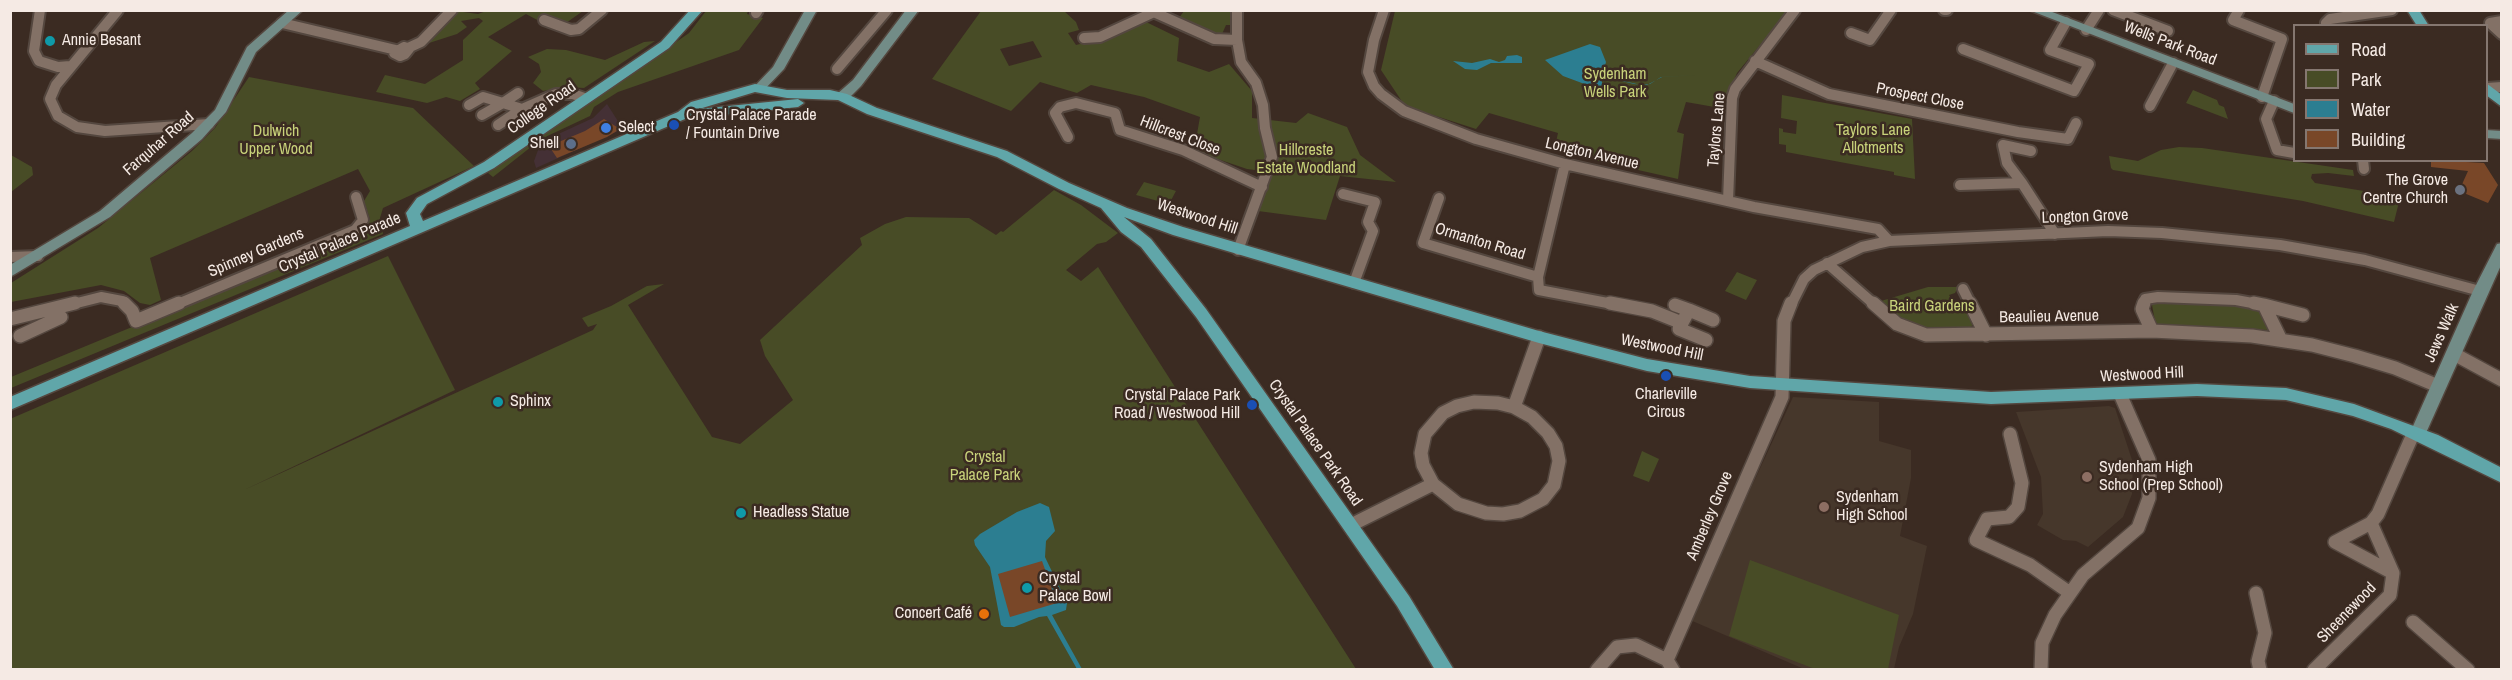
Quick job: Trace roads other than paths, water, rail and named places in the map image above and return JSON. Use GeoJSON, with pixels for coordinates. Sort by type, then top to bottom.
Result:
{"type":"FeatureCollection","features":[{"type":"Feature","properties":{"kind":"main road","name":"College Road"},"geometry":{"type":"LineString","coordinates":[[418,229],[413,213],[422,201],[487,167],[584,98],[665,45],[697,10]]}},
{"type":"Feature","properties":{"kind":"main road"},"geometry":{"type":"LineString","coordinates":[[2413,10],[2422,24]]}},
{"type":"Feature","properties":{"kind":"main road"},"geometry":{"type":"LineString","coordinates":[[2488,89],[2502,103]]}},
{"type":"Feature","properties":{"kind":"main road","name":"Westwood Hill"},"geometry":{"type":"LineString","coordinates":[[761,93],[830,94],[842,97],[872,111],[1002,154],[1064,186],[1151,222],[1238,250],[1539,337],[1647,365],[1750,382],[1991,398],[2197,390],[2286,394],[2354,410],[2416,432],[2502,476]]}},
{"type":"Feature","properties":{"kind":"main road"},"geometry":{"type":"LineString","coordinates":[[744,101],[761,93],[780,103]]}},
{"type":"Feature","properties":{"kind":"main road"},"geometry":{"type":"LineString","coordinates":[[744,101],[830,102],[842,97]]}},
{"type":"Feature","properties":{"kind":"main road","name":"Crystal Palace Parade"},"geometry":{"type":"LineString","coordinates":[[10,404],[690,114],[744,101]]}},
{"type":"Feature","properties":{"kind":"main road"},"geometry":{"type":"LineString","coordinates":[[1104,203],[1126,228],[1141,239],[1151,222]]}},
{"type":"Feature","properties":{"kind":"main road","name":"Crystal Palace Park Road"},"geometry":{"type":"LineString","coordinates":[[1122,211],[1141,239],[1201,313],[1351,525],[1403,601],[1445,669]]}},
{"type":"Feature","properties":{"kind":"street"},"geometry":{"type":"LineString","coordinates":[[40,10],[34,51],[39,61],[58,67],[70,66]]}},
{"type":"Feature","properties":{"kind":"street"},"geometry":{"type":"LineString","coordinates":[[117,10],[70,66],[50,99],[58,116],[77,127],[105,131],[209,124]]}},
{"type":"Feature","properties":{"kind":"street","name":"Farquhar Road"},"geometry":{"type":"LineString","coordinates":[[10,272],[105,214],[209,124],[227,100],[251,50],[297,10]]}},
{"type":"Feature","properties":{"kind":"street"},"geometry":{"type":"LineString","coordinates":[[282,22],[396,50],[395,55],[402,55],[409,51],[408,48],[421,42],[452,10]]}},
{"type":"Feature","properties":{"kind":"street"},"geometry":{"type":"LineString","coordinates":[[544,20],[571,30],[579,29],[602,10]]}},
{"type":"Feature","properties":{"kind":"street"},"geometry":{"type":"LineString","coordinates":[[761,93],[778,69],[811,10]]}},
{"type":"Feature","properties":{"kind":"street"},"geometry":{"type":"LineString","coordinates":[[837,69],[887,10]]}},
{"type":"Feature","properties":{"kind":"street"},"geometry":{"type":"LineString","coordinates":[[1237,10],[1237,40],[1241,62],[1256,83],[1263,105],[1265,129],[1272,157],[1238,250]]}},
{"type":"Feature","properties":{"kind":"street","name":"Longton Avenue"},"geometry":{"type":"LineString","coordinates":[[1384,10],[1374,40],[1368,72],[1374,86],[1392,104],[1420,118],[1476,139],[1565,164],[1728,201],[1878,229],[1890,241]]}},
{"type":"Feature","properties":{"kind":"street","name":"Taylors Lane"},"geometry":{"type":"LineString","coordinates":[[1728,201],[1732,98],[1739,82],[1795,10]]}},
{"type":"Feature","properties":{"kind":"street"},"geometry":{"type":"LineString","coordinates":[[1851,33],[1870,40],[1891,10]]}},
{"type":"Feature","properties":{"kind":"street","name":"Wells Park Road"},"geometry":{"type":"LineString","coordinates":[[2035,10],[2293,108]]}},
{"type":"Feature","properties":{"kind":"street"},"geometry":{"type":"LineString","coordinates":[[2086,30],[2099,10]]}},
{"type":"Feature","properties":{"kind":"street"},"geometry":{"type":"LineString","coordinates":[[2113,10],[2168,31]]}},
{"type":"Feature","properties":{"kind":"street"},"geometry":{"type":"LineString","coordinates":[[2239,10],[2233,20],[2282,39],[2269,72],[2266,119],[2277,150],[2293,153]]}},
{"type":"Feature","properties":{"kind":"street"},"geometry":{"type":"LineString","coordinates":[[2327,24],[2330,19],[2392,10]]}},
{"type":"Feature","properties":{"kind":"street"},"geometry":{"type":"LineString","coordinates":[[842,97],[857,83],[912,11]]}},
{"type":"Feature","properties":{"kind":"street"},"geometry":{"type":"LineString","coordinates":[[1084,38],[1100,37],[1151,12],[1215,39],[1237,40]]}},
{"type":"Feature","properties":{"kind":"street"},"geometry":{"type":"LineString","coordinates":[[2502,21],[2490,23],[2502,34]]}},
{"type":"Feature","properties":{"kind":"street"},"geometry":{"type":"LineString","coordinates":[[1963,49],[2074,91],[2089,64],[2050,50],[2066,22]]}},
{"type":"Feature","properties":{"kind":"street","name":"Prospect Close"},"geometry":{"type":"LineString","coordinates":[[1755,61],[1829,94],[2018,132],[2068,139],[2076,123]]}},
{"type":"Feature","properties":{"kind":"street"},"geometry":{"type":"LineString","coordinates":[[2150,106],[2174,63]]}},
{"type":"Feature","properties":{"kind":"street"},"geometry":{"type":"LineString","coordinates":[[482,116],[518,93]]}},
{"type":"Feature","properties":{"kind":"street"},"geometry":{"type":"LineString","coordinates":[[498,125],[522,109],[556,94],[573,94],[584,98]]}},
{"type":"Feature","properties":{"kind":"street"},"geometry":{"type":"LineString","coordinates":[[469,105],[483,97],[522,109]]}},
{"type":"Feature","properties":{"kind":"street","name":"Hillcrest Close"},"geometry":{"type":"LineString","coordinates":[[1068,137],[1055,113],[1060,107],[1076,103],[1115,113],[1120,130],[1183,150],[1262,187]]}},
{"type":"Feature","properties":{"kind":"street"},"geometry":{"type":"LineString","coordinates":[[2031,151],[2003,145],[2007,163],[2055,234]]}},
{"type":"Feature","properties":{"kind":"street","name":"Ormanton Road"},"geometry":{"type":"LineString","coordinates":[[1565,164],[1538,277],[1539,290],[1652,311],[1682,323],[1679,329],[1706,340]]}},
{"type":"Feature","properties":{"kind":"street"},"geometry":{"type":"LineString","coordinates":[[1960,185],[2022,183]]}},
{"type":"Feature","properties":{"kind":"street"},"geometry":{"type":"LineString","coordinates":[[1343,194],[1375,202],[1368,222],[1373,231],[1354,283]]}},
{"type":"Feature","properties":{"kind":"street","name":"Spinney Gardens"},"geometry":{"type":"LineString","coordinates":[[36,313],[101,297],[122,301],[132,311],[136,321],[355,230],[363,220],[356,197]]}},
{"type":"Feature","properties":{"kind":"street","name":"Ormanton Road"},"geometry":{"type":"LineString","coordinates":[[1439,198],[1423,243],[1538,277]]}},
{"type":"Feature","properties":{"kind":"street","name":"Longton Grove"},"geometry":{"type":"LineString","coordinates":[[1783,385],[1784,321],[1804,279],[1827,263],[1862,247],[1890,241],[2133,231],[2270,244],[2365,261],[2480,291]]}},
{"type":"Feature","properties":{"kind":"street","name":"Jews Walk"},"geometry":{"type":"LineString","coordinates":[[2416,432],[2502,248]]}},
{"type":"Feature","properties":{"kind":"street"},"geometry":{"type":"LineString","coordinates":[[10,257],[38,256]]}},
{"type":"Feature","properties":{"kind":"street","name":"Beaulieu Avenue"},"geometry":{"type":"LineString","coordinates":[[1827,263],[1897,324],[1910,331],[1934,335],[2152,331],[2281,340],[2375,362],[2438,386]]}},
{"type":"Feature","properties":{"kind":"street"},"geometry":{"type":"LineString","coordinates":[[1963,289],[1986,335]]}},
{"type":"Feature","properties":{"kind":"street"},"geometry":{"type":"LineString","coordinates":[[2152,331],[2142,309],[2145,299],[2149,297],[2216,298],[2264,305],[2303,315]]}},
{"type":"Feature","properties":{"kind":"street"},"geometry":{"type":"LineString","coordinates":[[1675,305],[1713,320]]}},
{"type":"Feature","properties":{"kind":"street"},"geometry":{"type":"LineString","coordinates":[[2264,305],[2281,340]]}},
{"type":"Feature","properties":{"kind":"street"},"geometry":{"type":"LineString","coordinates":[[1682,323],[1689,310]]}},
{"type":"Feature","properties":{"kind":"street"},"geometry":{"type":"LineString","coordinates":[[10,319],[36,313],[41,326]]}},
{"type":"Feature","properties":{"kind":"street"},"geometry":{"type":"LineString","coordinates":[[20,336],[61,317]]}},
{"type":"Feature","properties":{"kind":"street"},"geometry":{"type":"LineString","coordinates":[[1514,407],[1539,337]]}},
{"type":"Feature","properties":{"kind":"street"},"geometry":{"type":"LineString","coordinates":[[2454,354],[2502,380]]}},
{"type":"Feature","properties":{"kind":"street","name":"Amberley Grove"},"geometry":{"type":"LineString","coordinates":[[1670,665],[1782,397],[1783,385]]}},
{"type":"Feature","properties":{"kind":"street"},"geometry":{"type":"LineString","coordinates":[[2041,669],[2042,643],[2055,615],[2083,575],[2138,528],[2149,498],[2149,460],[2120,394]]}},
{"type":"Feature","properties":{"kind":"street"},"geometry":{"type":"LineString","coordinates":[[1474,402],[1498,403],[1514,407],[1532,417],[1548,433],[1556,446],[1559,461],[1554,485],[1543,499],[1520,511],[1503,514],[1486,513],[1458,504],[1433,484],[1423,465],[1421,453],[1425,434],[1432,422],[1457,406],[1474,402]]}},
{"type":"Feature","properties":{"kind":"street"},"geometry":{"type":"LineString","coordinates":[[2372,523],[2416,432]]}},
{"type":"Feature","properties":{"kind":"street"},"geometry":{"type":"LineString","coordinates":[[2010,434],[2022,483],[2018,507],[2009,517],[1987,519],[1976,540],[2030,565],[2070,593]]}},
{"type":"Feature","properties":{"kind":"street"},"geometry":{"type":"LineString","coordinates":[[1351,525],[1433,484]]}},
{"type":"Feature","properties":{"kind":"street","name":"Sheenewood"},"geometry":{"type":"LineString","coordinates":[[2314,669],[2390,595],[2393,573],[2372,523],[2335,542],[2393,573]]}},
{"type":"Feature","properties":{"kind":"street"},"geometry":{"type":"LineString","coordinates":[[2256,592],[2265,633],[2258,661],[2259,669]]}},
{"type":"Feature","properties":{"kind":"street"},"geometry":{"type":"LineString","coordinates":[[2413,622],[2468,669]]}},
{"type":"Feature","properties":{"kind":"street"},"geometry":{"type":"LineString","coordinates":[[1597,669],[1617,647],[1636,645],[1670,665]]}},
{"type":"Feature","properties":{"kind":"water"},"geometry":{"type":"Polygon","coordinates":[[[1590,44],[1600,47],[1606,62],[1602,85],[1598,89],[1563,76],[1545,60],[1590,44]]]}},
{"type":"Feature","properties":{"kind":"water"},"geometry":{"type":"Polygon","coordinates":[[[1507,56],[1522,57],[1522,63],[1491,63],[1477,70],[1465,69],[1453,61],[1472,63],[1490,59],[1499,62],[1505,60],[1507,56]]]}},
{"type":"Feature","properties":{"kind":"water"},"geometry":{"type":"Polygon","coordinates":[[[1040,503],[1049,507],[1055,531],[1046,541],[1045,557],[1067,603],[1066,610],[1052,615],[1082,669],[1077,669],[1047,616],[1014,627],[1001,625],[990,567],[975,545],[974,540],[980,534],[1017,512],[1040,503]]]}},
{"type":"Feature","properties":{"kind":"place","name":"Annie Besant"},"geometry":{"type":"Point","coordinates":[50,41]}},
{"type":"Feature","properties":{"kind":"place","name":"Crystal Palace Parade / Fountain Drive"},"geometry":{"type":"Point","coordinates":[674,125]}},
{"type":"Feature","properties":{"kind":"place","name":"Select"},"geometry":{"type":"Point","coordinates":[606,128]}},
{"type":"Feature","properties":{"kind":"place","name":"Shell"},"geometry":{"type":"Point","coordinates":[571,144]}},
{"type":"Feature","properties":{"kind":"place","name":"The Grove Centre Church"},"geometry":{"type":"Point","coordinates":[2460,190]}},
{"type":"Feature","properties":{"kind":"place","name":"Charleville Circus"},"geometry":{"type":"Point","coordinates":[1666,376]}},
{"type":"Feature","properties":{"kind":"place","name":"Sphinx"},"geometry":{"type":"Point","coordinates":[498,402]}},
{"type":"Feature","properties":{"kind":"place","name":"Crystal Palace Park Road / Westwood Hill"},"geometry":{"type":"Point","coordinates":[1252,405]}},
{"type":"Feature","properties":{"kind":"place","name":"Sydenham High School (Prep School)"},"geometry":{"type":"Point","coordinates":[2087,477]}},
{"type":"Feature","properties":{"kind":"place","name":"Sydenham High School"},"geometry":{"type":"Point","coordinates":[1824,507]}},
{"type":"Feature","properties":{"kind":"place","name":"Headless Statue"},"geometry":{"type":"Point","coordinates":[741,513]}},
{"type":"Feature","properties":{"kind":"place","name":"Crystal Palace Bowl"},"geometry":{"type":"Point","coordinates":[1027,588]}},
{"type":"Feature","properties":{"kind":"place","name":"Concert Café"},"geometry":{"type":"Point","coordinates":[984,614]}},
{"type":"Feature","properties":{"kind":"park label","name":"Sydenham Wells Park"},"geometry":{"type":"Point","coordinates":[1615,84]}},
{"type":"Feature","properties":{"kind":"park label","name":"Taylors Lane Allotments"},"geometry":{"type":"Point","coordinates":[1873,140]}},
{"type":"Feature","properties":{"kind":"park label","name":"Dulwich Upper Wood"},"geometry":{"type":"Point","coordinates":[276,141]}},
{"type":"Feature","properties":{"kind":"park label","name":"Hillcreste Estate Woodland"},"geometry":{"type":"Point","coordinates":[1306,160]}},
{"type":"Feature","properties":{"kind":"park label","name":"Baird Gardens"},"geometry":{"type":"Point","coordinates":[1932,307]}},
{"type":"Feature","properties":{"kind":"park label","name":"Crystal Palace Park"},"geometry":{"type":"Point","coordinates":[985,467]}}]}
